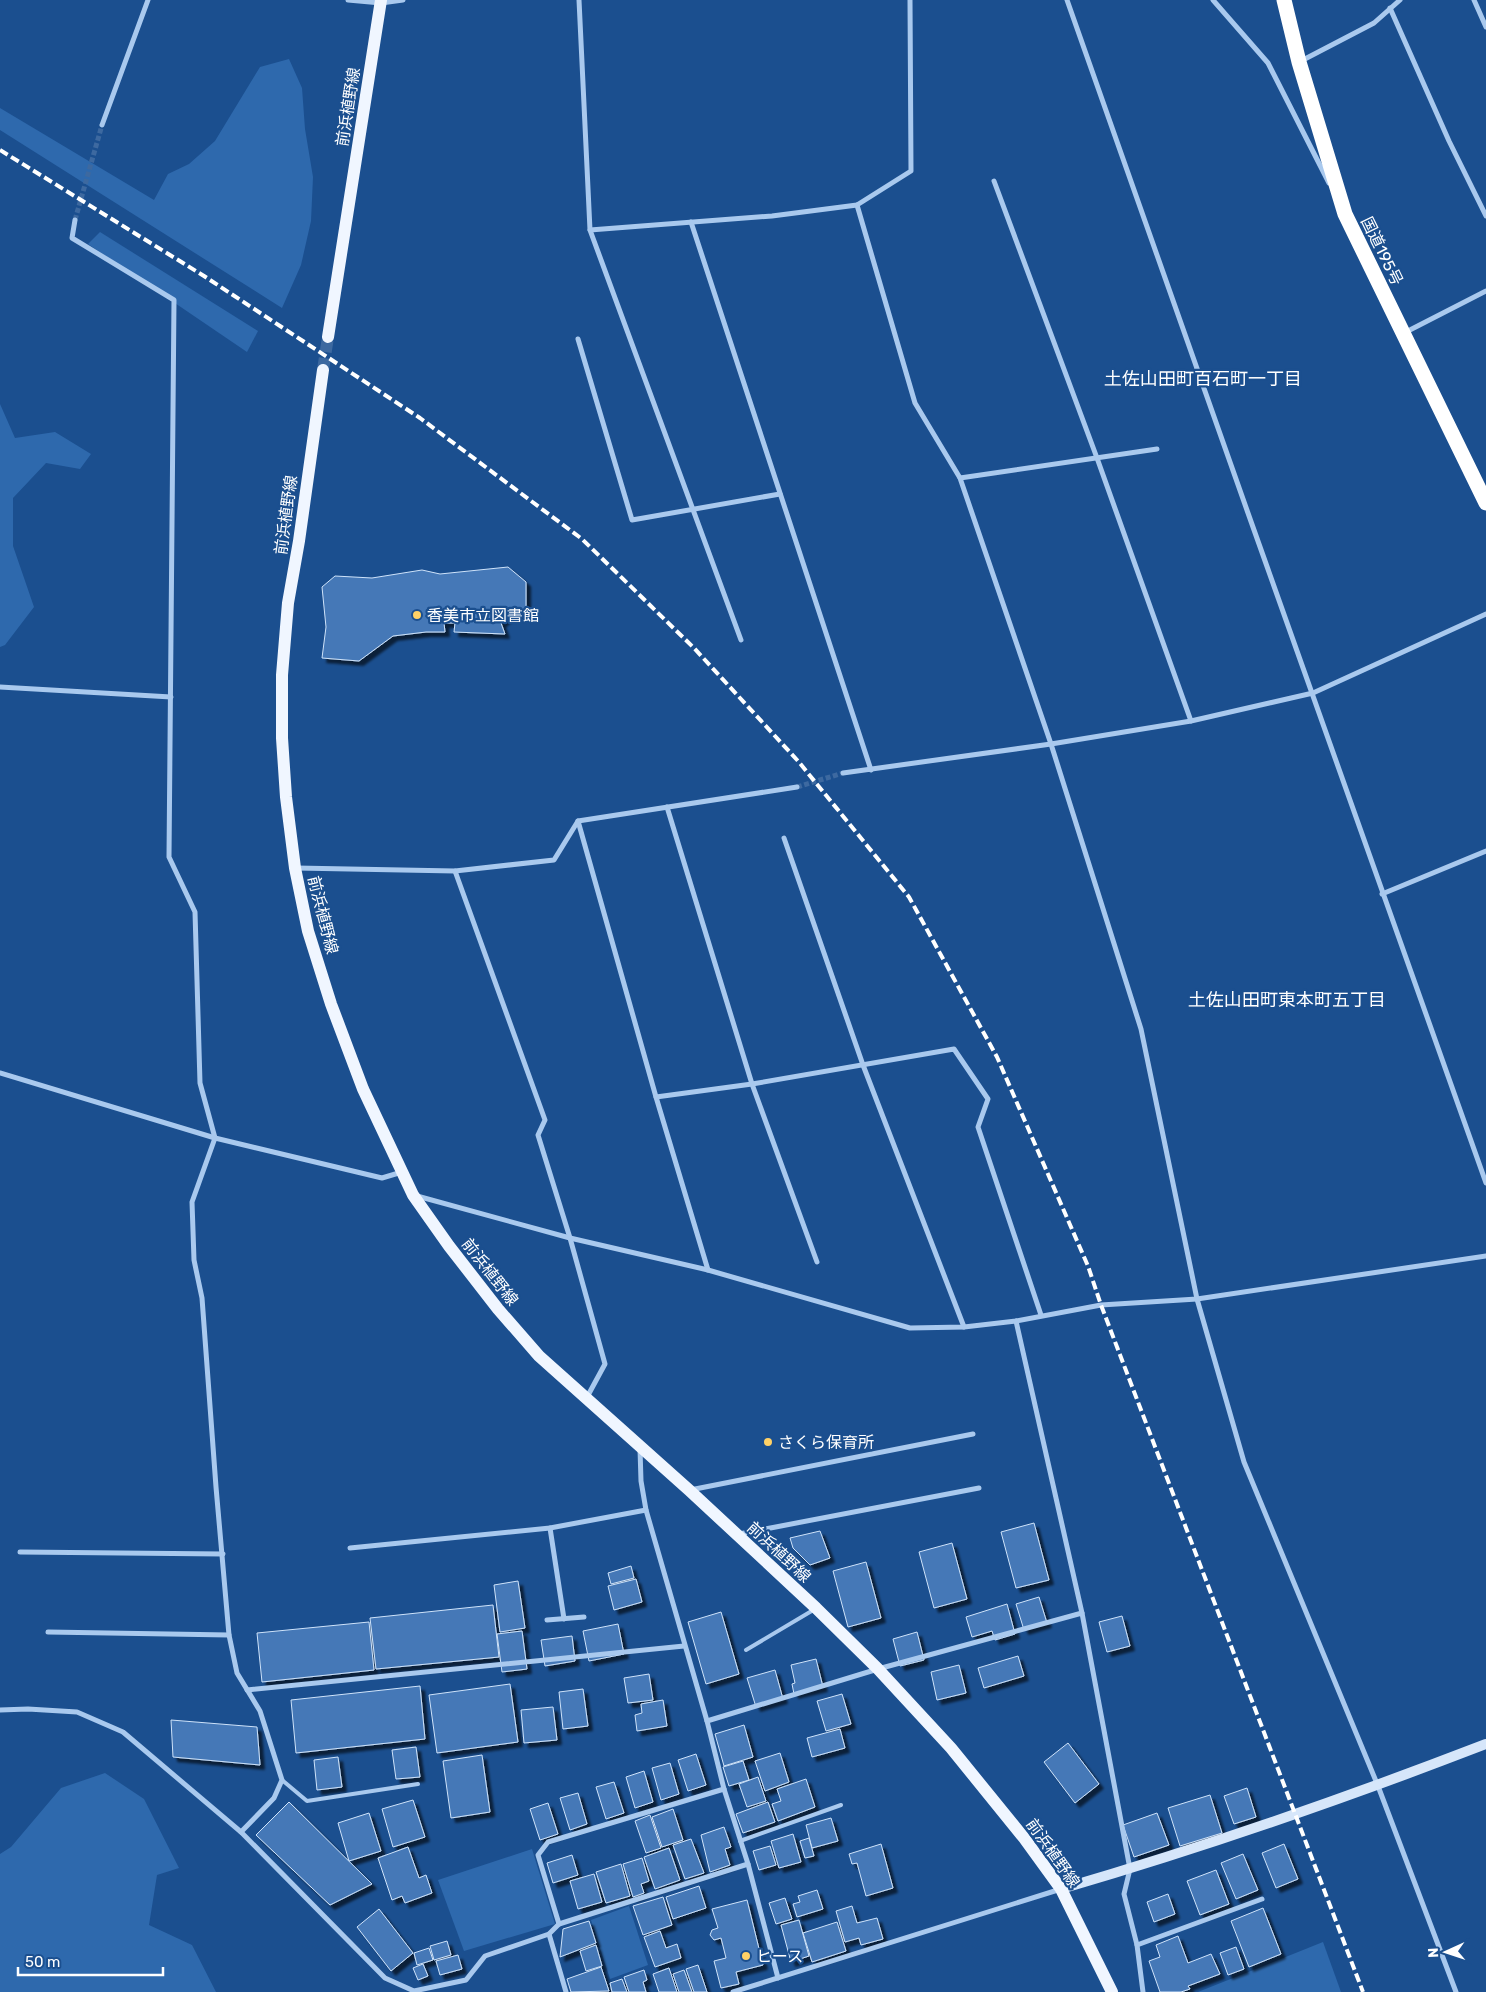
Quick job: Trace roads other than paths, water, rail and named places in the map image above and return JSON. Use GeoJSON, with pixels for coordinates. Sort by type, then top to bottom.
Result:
{"type":"FeatureCollection","features":[{"type":"Feature","properties":{"kind":"highway","name":"国道195号"},"geometry":{"type":"LineString","coordinates":[[1284,0],[1299,62],[1345,214],[1486,503]]}},
{"type":"Feature","properties":{"kind":"main road","name":"前浜植野線"},"geometry":{"type":"LineString","coordinates":[[328,337],[381,2]]}},
{"type":"Feature","properties":{"kind":"main road","name":"前浜植野線"},"geometry":{"type":"LineString","coordinates":[[322,370],[299,541],[288,603],[282,675],[282,738],[286,787],[295,868],[308,931],[331,1004],[363,1089],[413,1195],[449,1246],[498,1309],[539,1356],[689,1490],[816,1608],[878,1669],[951,1748],[1024,1838],[1061,1889],[1112,1992]]}},
{"type":"Feature","properties":{"kind":"street"},"geometry":{"type":"LineString","coordinates":[[102,125],[148,0]]}},
{"type":"Feature","properties":{"kind":"street"},"geometry":{"type":"LineString","coordinates":[[348,0],[381,2],[403,0]]}},
{"type":"Feature","properties":{"kind":"street"},"geometry":{"type":"LineString","coordinates":[[579,0],[590,230],[741,640]]}},
{"type":"Feature","properties":{"kind":"street"},"geometry":{"type":"LineString","coordinates":[[590,230],[772,216],[857,205],[910,171],[910,0]]}},
{"type":"Feature","properties":{"kind":"street"},"geometry":{"type":"LineString","coordinates":[[1067,0],[1382,894],[1486,1183]]}},
{"type":"Feature","properties":{"kind":"street"},"geometry":{"type":"LineString","coordinates":[[1213,0],[1268,63],[1345,214]]}},
{"type":"Feature","properties":{"kind":"street"},"geometry":{"type":"LineString","coordinates":[[1299,62],[1374,23],[1400,0]]}},
{"type":"Feature","properties":{"kind":"street"},"geometry":{"type":"LineString","coordinates":[[1474,0],[1486,27]]}},
{"type":"Feature","properties":{"kind":"street"},"geometry":{"type":"LineString","coordinates":[[1390,8],[1449,141],[1486,216]]}},
{"type":"Feature","properties":{"kind":"street"},"geometry":{"type":"LineString","coordinates":[[994,181],[1191,721]]}},
{"type":"Feature","properties":{"kind":"street"},"geometry":{"type":"LineString","coordinates":[[857,205],[915,403],[960,478],[1051,744],[1141,1029],[1197,1299],[1244,1462],[1378,1786],[1456,1992]]}},
{"type":"Feature","properties":{"kind":"street"},"geometry":{"type":"LineString","coordinates":[[75,220],[72,238],[174,300],[169,857],[195,912],[200,1083],[214,1138],[192,1202],[194,1260],[202,1298],[229,1635],[237,1673],[260,1711],[282,1780],[274,1798],[241,1832]]}},
{"type":"Feature","properties":{"kind":"street"},"geometry":{"type":"LineString","coordinates":[[691,222],[871,770]]}},
{"type":"Feature","properties":{"kind":"street"},"geometry":{"type":"LineString","coordinates":[[1403,333],[1486,291]]}},
{"type":"Feature","properties":{"kind":"street"},"geometry":{"type":"LineString","coordinates":[[578,340],[632,520],[780,494]]}},
{"type":"Feature","properties":{"kind":"street"},"geometry":{"type":"LineString","coordinates":[[960,478],[1157,449]]}},
{"type":"Feature","properties":{"kind":"street"},"geometry":{"type":"LineString","coordinates":[[843,773],[1051,744],[1191,721],[1312,693],[1486,614]]}},
{"type":"Feature","properties":{"kind":"street"},"geometry":{"type":"LineString","coordinates":[[0,687],[171,697]]}},
{"type":"Feature","properties":{"kind":"street"},"geometry":{"type":"LineString","coordinates":[[295,868],[455,871],[554,860],[578,821],[797,787]]}},
{"type":"Feature","properties":{"kind":"street"},"geometry":{"type":"LineString","coordinates":[[667,807],[752,1084],[817,1262]]}},
{"type":"Feature","properties":{"kind":"street"},"geometry":{"type":"LineString","coordinates":[[578,821],[656,1097],[708,1270]]}},
{"type":"Feature","properties":{"kind":"street"},"geometry":{"type":"LineString","coordinates":[[784,838],[863,1065],[964,1327]]}},
{"type":"Feature","properties":{"kind":"street"},"geometry":{"type":"LineString","coordinates":[[1382,894],[1486,851]]}},
{"type":"Feature","properties":{"kind":"street"},"geometry":{"type":"LineString","coordinates":[[455,871],[545,1120],[538,1135],[570,1238],[605,1364],[586,1399]]}},
{"type":"Feature","properties":{"kind":"street"},"geometry":{"type":"LineString","coordinates":[[656,1097],[752,1084],[954,1049],[988,1099],[978,1127],[1041,1315]]}},
{"type":"Feature","properties":{"kind":"street"},"geometry":{"type":"LineString","coordinates":[[0,1073],[214,1138],[382,1178],[402,1172]]}},
{"type":"Feature","properties":{"kind":"street"},"geometry":{"type":"LineString","coordinates":[[413,1195],[570,1238],[708,1270],[910,1328],[964,1327],[1016,1321],[1101,1305],[1197,1299],[1486,1256]]}},
{"type":"Feature","properties":{"kind":"street"},"geometry":{"type":"LineString","coordinates":[[1016,1321],[1082,1613],[1130,1869],[1124,1894],[1137,1945],[1143,1992]]}},
{"type":"Feature","properties":{"kind":"street"},"geometry":{"type":"LineString","coordinates":[[689,1490],[973,1434]]}},
{"type":"Feature","properties":{"kind":"street"},"geometry":{"type":"LineString","coordinates":[[640,1446],[640,1481],[646,1510],[707,1721],[724,1788],[748,1864],[778,1978]]}},
{"type":"Feature","properties":{"kind":"street"},"geometry":{"type":"LineString","coordinates":[[737,1534],[979,1488]]}},
{"type":"Feature","properties":{"kind":"street"},"geometry":{"type":"LineString","coordinates":[[350,1548],[550,1528],[646,1510]]}},
{"type":"Feature","properties":{"kind":"street"},"geometry":{"type":"LineString","coordinates":[[550,1528],[564,1619]]}},
{"type":"Feature","properties":{"kind":"street"},"geometry":{"type":"LineString","coordinates":[[20,1552],[223,1554]]}},
{"type":"Feature","properties":{"kind":"street"},"geometry":{"type":"LineString","coordinates":[[707,1721],[878,1669],[1082,1613]]}},
{"type":"Feature","properties":{"kind":"street"},"geometry":{"type":"LineString","coordinates":[[547,1620],[584,1617]]}},
{"type":"Feature","properties":{"kind":"street"},"geometry":{"type":"LineString","coordinates":[[48,1632],[229,1635]]}},
{"type":"Feature","properties":{"kind":"street"},"geometry":{"type":"LineString","coordinates":[[247,1690],[684,1646]]}},
{"type":"Feature","properties":{"kind":"street"},"geometry":{"type":"LineString","coordinates":[[0,1710],[28,1708],[77,1712],[122,1732],[241,1832],[385,1978],[414,1991],[466,1980],[485,1956],[549,1934],[559,1924],[748,1864]]}},
{"type":"Feature","properties":{"kind":"street"},"geometry":{"type":"LineString","coordinates":[[732,1992],[1130,1869],[1378,1786],[1486,1744]]}},
{"type":"Feature","properties":{"kind":"street"},"geometry":{"type":"LineString","coordinates":[[559,1924],[538,1855],[548,1842],[724,1788]]}},
{"type":"Feature","properties":{"kind":"street"},"geometry":{"type":"LineString","coordinates":[[1137,1945],[1262,1899]]}},
{"type":"Feature","properties":{"kind":"street"},"geometry":{"type":"LineString","coordinates":[[549,1934],[566,1992]]}},
{"type":"Feature","properties":{"kind":"lane"},"geometry":{"type":"LineString","coordinates":[[746,1650],[816,1608]]}},
{"type":"Feature","properties":{"kind":"lane"},"geometry":{"type":"LineString","coordinates":[[282,1780],[307,1801],[418,1784]]}},
{"type":"Feature","properties":{"kind":"lane"},"geometry":{"type":"LineString","coordinates":[[740,1841],[841,1805]]}},
{"type":"Feature","properties":{"kind":"tunnel"},"geometry":{"type":"LineString","coordinates":[[75,220],[102,125]]}},
{"type":"Feature","properties":{"kind":"tunnel"},"geometry":{"type":"LineString","coordinates":[[323,370],[328,337]]}},
{"type":"Feature","properties":{"kind":"tunnel"},"geometry":{"type":"LineString","coordinates":[[797,787],[843,773]]}},
{"type":"Feature","properties":{"kind":"railway"},"geometry":{"type":"LineString","coordinates":[[0,150],[204,276],[420,418],[582,539],[694,648],[798,761],[909,897],[997,1057],[1088,1266],[1101,1305],[1363,1992]]}},
{"type":"Feature","properties":{"kind":"place","name":"香美市立図書館"},"geometry":{"type":"Point","coordinates":[417,615]}},
{"type":"Feature","properties":{"kind":"place","name":"さくら保育所"},"geometry":{"type":"Point","coordinates":[768,1442]}},
{"type":"Feature","properties":{"kind":"place","name":"ヒース"},"geometry":{"type":"Point","coordinates":[746,1956]}},
{"type":"Feature","properties":{"kind":"district","name":"土佐山田町百石町一丁目"},"geometry":{"type":"Point","coordinates":[1203,379]}},
{"type":"Feature","properties":{"kind":"district","name":"土佐山田町東本町五丁目"},"geometry":{"type":"Point","coordinates":[1287,1000]}}]}
